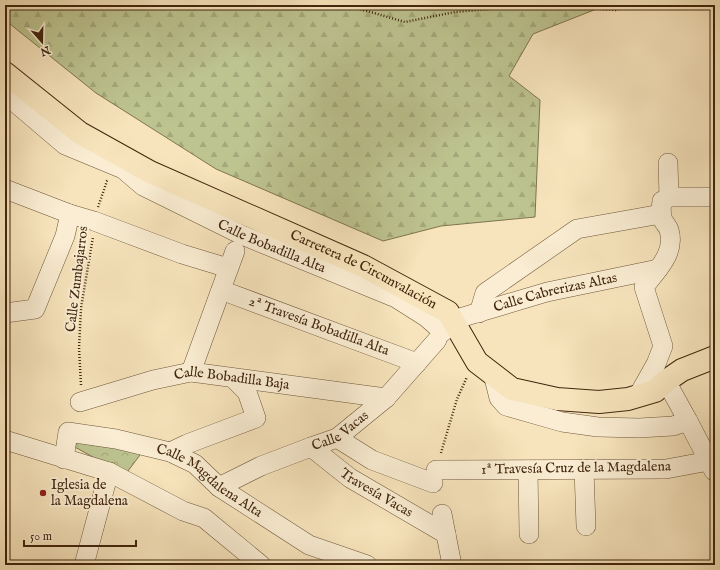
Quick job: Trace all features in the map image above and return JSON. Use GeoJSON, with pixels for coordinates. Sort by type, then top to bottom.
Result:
{"type":"FeatureCollection","features":[{"type":"Feature","properties":{"kind":"main road","name":"Carretera de Circunvalación"},"geometry":{"type":"LineString","coordinates":[[5,73],[80,133],[150,172],[364,266],[448,312],[444,331],[485,368],[512,389],[557,399],[599,402],[628,399],[655,391],[682,370],[715,357]]}},
{"type":"Feature","properties":{"kind":"street","name":"Calle Bobadilla Alta"},"geometry":{"type":"LineString","coordinates":[[5,94],[64,145],[123,169],[143,186],[242,235],[396,298],[426,317],[444,331]]}},
{"type":"Feature","properties":{"kind":"street"},"geometry":{"type":"LineString","coordinates":[[638,396],[656,364],[663,346],[644,287],[668,255],[671,242],[669,229],[663,221],[668,163]]}},
{"type":"Feature","properties":{"kind":"street"},"geometry":{"type":"LineString","coordinates":[[5,188],[70,214],[94,221],[182,254],[231,259],[191,372]]}},
{"type":"Feature","properties":{"kind":"street"},"geometry":{"type":"LineString","coordinates":[[479,313],[485,293],[577,229],[665,206],[715,197]]}},
{"type":"Feature","properties":{"kind":"street"},"geometry":{"type":"LineString","coordinates":[[5,313],[35,309],[65,236],[70,214]]}},
{"type":"Feature","properties":{"kind":"street","name":"Calle Cabrerizas Altas"},"geometry":{"type":"LineString","coordinates":[[444,331],[479,313],[547,292],[658,269]]}},
{"type":"Feature","properties":{"kind":"street","name":"2ª Travesía Bobadilla Alta"},"geometry":{"type":"LineString","coordinates":[[221,290],[418,363]]}},
{"type":"Feature","properties":{"kind":"street","name":"Calle Vacas"},"geometry":{"type":"LineString","coordinates":[[219,487],[261,466],[337,438],[386,398],[418,363],[444,331]]}},
{"type":"Feature","properties":{"kind":"street"},"geometry":{"type":"LineString","coordinates":[[485,368],[499,398],[506,406],[562,422],[598,427],[639,428],[673,426],[688,421]]}},
{"type":"Feature","properties":{"kind":"street","name":"Calle Bobadilla Baja"},"geometry":{"type":"LineString","coordinates":[[80,402],[152,380],[191,372],[386,398]]}},
{"type":"Feature","properties":{"kind":"street"},"geometry":{"type":"LineString","coordinates":[[170,452],[256,418],[247,392],[233,378]]}},
{"type":"Feature","properties":{"kind":"street"},"geometry":{"type":"LineString","coordinates":[[666,381],[713,463]]}},
{"type":"Feature","properties":{"kind":"street","name":"Calle Magdalena Alta"},"geometry":{"type":"LineString","coordinates":[[64,459],[68,432],[116,439],[170,452],[195,464],[219,487],[309,545],[367,565]]}},
{"type":"Feature","properties":{"kind":"street","name":"Travesía Vacas"},"geometry":{"type":"LineString","coordinates":[[337,438],[372,460],[435,477]]}},
{"type":"Feature","properties":{"kind":"street"},"geometry":{"type":"LineString","coordinates":[[5,440],[109,472],[183,511],[204,518],[261,565]]}},
{"type":"Feature","properties":{"kind":"street","name":"Travesía Vacas"},"geometry":{"type":"LineString","coordinates":[[311,447],[350,478],[446,534]]}},
{"type":"Feature","properties":{"kind":"street","name":"1ª Travesía Cruz de la Magdalena"},"geometry":{"type":"LineString","coordinates":[[435,477],[528,470],[666,469],[713,463]]}},
{"type":"Feature","properties":{"kind":"street"},"geometry":{"type":"LineString","coordinates":[[584,469],[586,526]]}},
{"type":"Feature","properties":{"kind":"street"},"geometry":{"type":"LineString","coordinates":[[528,470],[529,534]]}},
{"type":"Feature","properties":{"kind":"street"},"geometry":{"type":"LineString","coordinates":[[84,565],[109,472]]}},
{"type":"Feature","properties":{"kind":"street"},"geometry":{"type":"LineString","coordinates":[[442,514],[452,565]]}},
{"type":"Feature","properties":{"kind":"path"},"geometry":{"type":"LineString","coordinates":[[346,5],[406,22],[455,12],[534,5],[610,10],[617,10],[627,5]]}},
{"type":"Feature","properties":{"kind":"path"},"geometry":{"type":"LineString","coordinates":[[610,5],[610,10]]}},
{"type":"Feature","properties":{"kind":"path","name":"Calle Zumbajarros"},"geometry":{"type":"LineString","coordinates":[[80,402],[81,375],[79,348],[81,308],[93,236],[94,221],[107,181],[123,169]]}},
{"type":"Feature","properties":{"kind":"path"},"geometry":{"type":"LineString","coordinates":[[456,399],[472,368],[485,368]]}},
{"type":"Feature","properties":{"kind":"green space"},"geometry":{"type":"Polygon","coordinates":[[[5,5],[604,6],[533,34],[509,76],[540,100],[535,217],[441,226],[383,241],[216,169],[96,93],[5,20],[5,5]]]}},
{"type":"Feature","properties":{"kind":"green space"},"geometry":{"type":"Polygon","coordinates":[[[74,438],[143,451],[125,475],[73,446],[74,438]]]}},
{"type":"Feature","properties":{"kind":"place","name":"Iglesia de la Magdalena"},"geometry":{"type":"Point","coordinates":[43,493]}}]}
